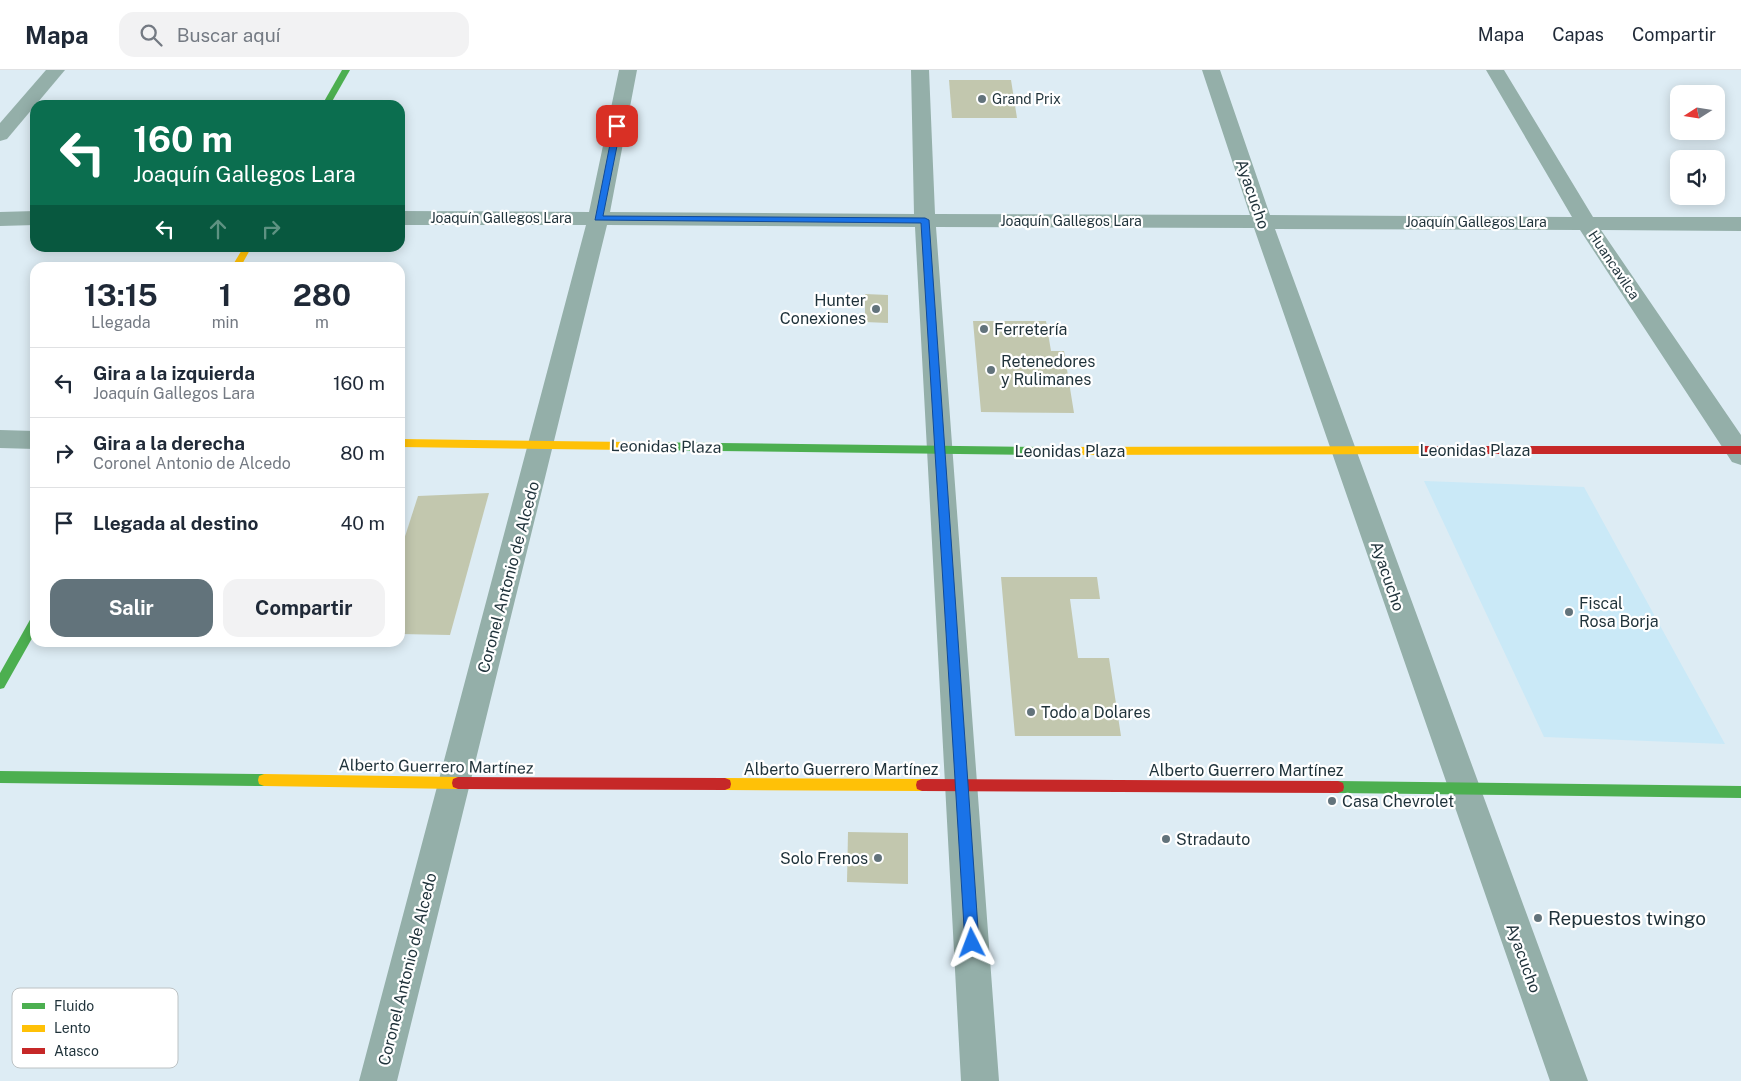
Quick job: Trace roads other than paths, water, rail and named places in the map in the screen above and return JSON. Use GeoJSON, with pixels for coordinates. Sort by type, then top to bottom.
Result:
{"type":"FeatureCollection","features":[{"type":"Feature","properties":{"kind":"street"},"geometry":{"type":"LineString","coordinates":[[30,100],[56,70]]}},
{"type":"Feature","properties":{"kind":"street"},"geometry":{"type":"LineString","coordinates":[[329,100],[346,70]]}},
{"type":"Feature","properties":{"kind":"street","name":"Coronel Antonio de Alcedo"},"geometry":{"type":"LineString","coordinates":[[378,1081],[542,444],[598,218],[628,70]]}},
{"type":"Feature","properties":{"kind":"street"},"geometry":{"type":"LineString","coordinates":[[920,70],[925,220],[939,451],[963,786],[980,1081]]}},
{"type":"Feature","properties":{"kind":"street","name":"Ayacucho"},"geometry":{"type":"LineString","coordinates":[[1211,70],[1262,221],[1462,787],[1569,1081]]}},
{"type":"Feature","properties":{"kind":"street","name":"Huancavilca"},"geometry":{"type":"LineString","coordinates":[[1495,70],[1586,223],[1740,452]]}},
{"type":"Feature","properties":{"kind":"street"},"geometry":{"type":"LineString","coordinates":[[0,135],[30,100]]}},
{"type":"Feature","properties":{"kind":"street"},"geometry":{"type":"LineString","coordinates":[[0,218],[30,218]]}},
{"type":"Feature","properties":{"kind":"street","name":"Joaquín Gallegos Lara"},"geometry":{"type":"LineString","coordinates":[[405,218],[1741,224]]}},
{"type":"Feature","properties":{"kind":"street"},"geometry":{"type":"LineString","coordinates":[[0,439],[30,440]]}},
{"type":"Feature","properties":{"kind":"street","name":"Leonidas Plaza"},"geometry":{"type":"LineString","coordinates":[[405,443],[939,451],[1344,450],[1740,452]]}},
{"type":"Feature","properties":{"kind":"street"},"geometry":{"type":"LineString","coordinates":[[0,684],[30,631]]}},
{"type":"Feature","properties":{"kind":"street","name":"Alberto Guerrero Martínez"},"geometry":{"type":"LineString","coordinates":[[0,777],[454,783],[1462,787],[1741,792]]}},
{"type":"Feature","properties":{"kind":"place","name":"Grand Prix"},"geometry":{"type":"Point","coordinates":[982,99]}},
{"type":"Feature","properties":{"kind":"place","name":"Hunter Conexiones"},"geometry":{"type":"Point","coordinates":[876,309]}},
{"type":"Feature","properties":{"kind":"place","name":"Ferretería"},"geometry":{"type":"Point","coordinates":[984,329]}},
{"type":"Feature","properties":{"kind":"place","name":"Retenedores y Rulimanes"},"geometry":{"type":"Point","coordinates":[991,370]}},
{"type":"Feature","properties":{"kind":"place","name":"Fiscal Rosa Borja"},"geometry":{"type":"Point","coordinates":[1569,612]}},
{"type":"Feature","properties":{"kind":"place","name":"Todo a Dolares"},"geometry":{"type":"Point","coordinates":[1031,712]}},
{"type":"Feature","properties":{"kind":"place","name":"Casa Chevrolet"},"geometry":{"type":"Point","coordinates":[1332,801]}},
{"type":"Feature","properties":{"kind":"place","name":"Stradauto"},"geometry":{"type":"Point","coordinates":[1166,839]}},
{"type":"Feature","properties":{"kind":"place","name":"Solo Frenos"},"geometry":{"type":"Point","coordinates":[878,858]}},
{"type":"Feature","properties":{"kind":"place","name":"Repuestos twingo"},"geometry":{"type":"Point","coordinates":[1538,918]}}]}
